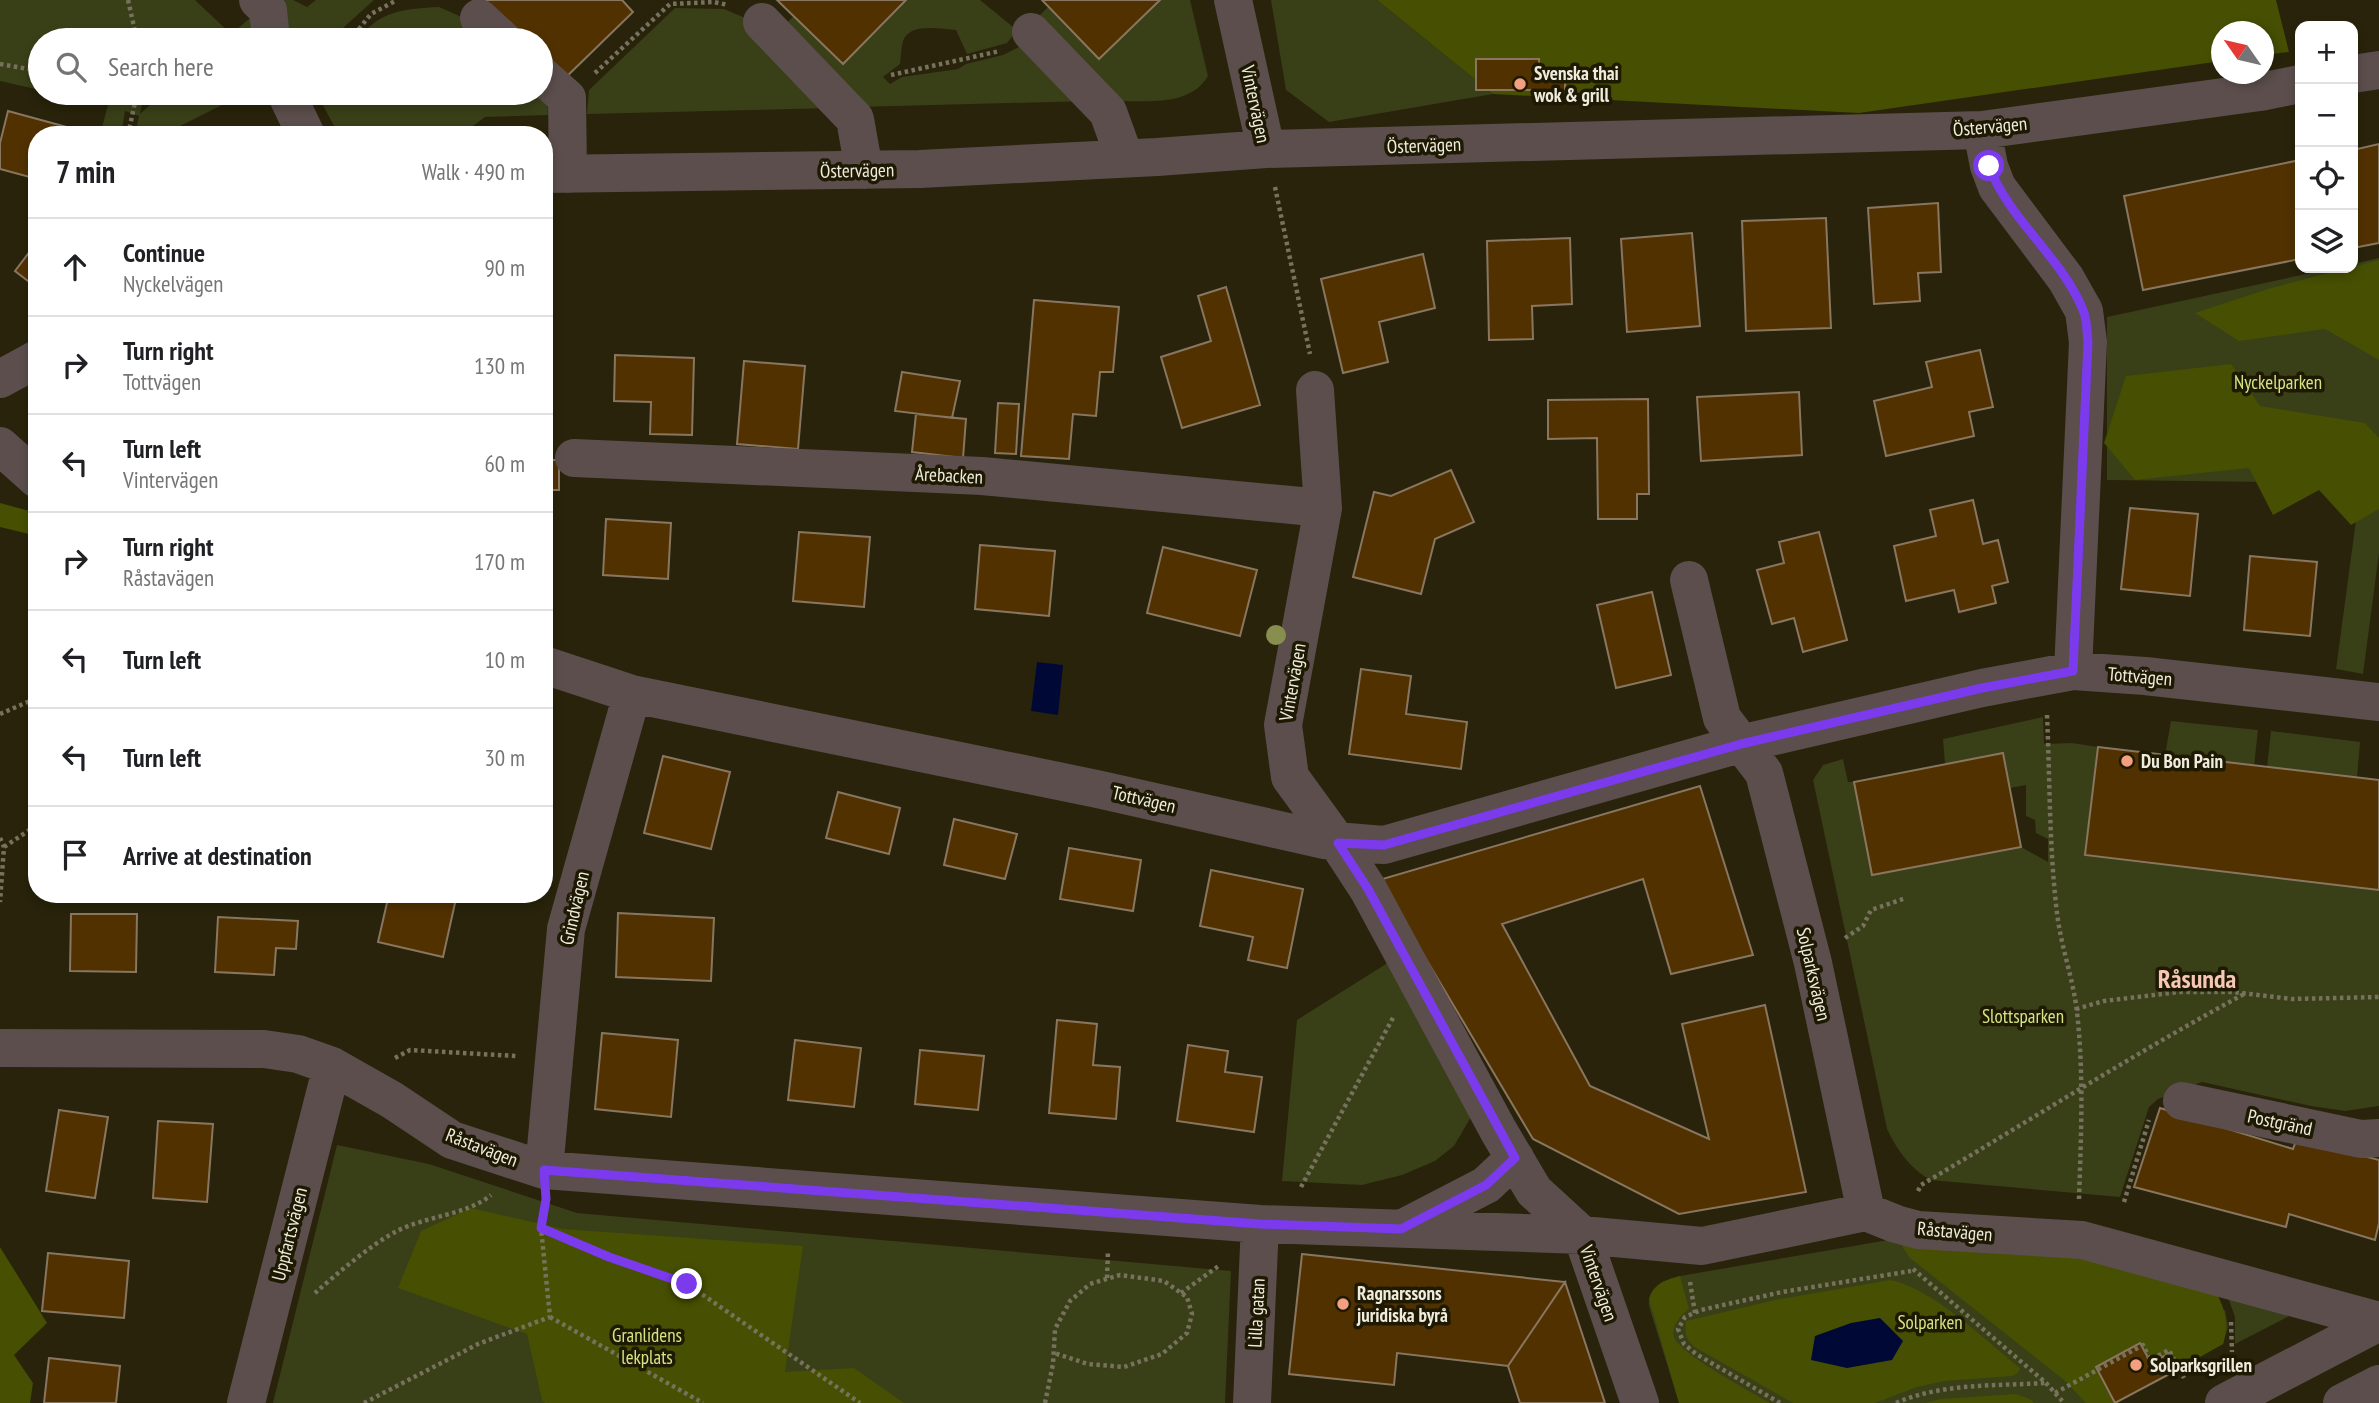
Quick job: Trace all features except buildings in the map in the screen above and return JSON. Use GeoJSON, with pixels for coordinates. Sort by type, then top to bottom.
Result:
{"type":"FeatureCollection","features":[{"type":"Feature","properties":{"kind":"street","name":"Vintervägen"},"geometry":{"type":"LineString","coordinates":[[1233,0],[1266,149]]}},
{"type":"Feature","properties":{"kind":"street"},"geometry":{"type":"LineString","coordinates":[[762,22],[855,119],[864,170]]}},
{"type":"Feature","properties":{"kind":"street"},"geometry":{"type":"LineString","coordinates":[[1031,32],[1108,112],[1125,159]]}},
{"type":"Feature","properties":{"kind":"street"},"geometry":{"type":"LineString","coordinates":[[2358,74],[2379,70]]}},
{"type":"Feature","properties":{"kind":"street","name":"Östervägen"},"geometry":{"type":"LineString","coordinates":[[556,174],[864,170],[1125,159],[1266,149],[1982,130],[2295,85]]}},
{"type":"Feature","properties":{"kind":"street"},"geometry":{"type":"LineString","coordinates":[[554,87],[556,174]]}},
{"type":"Feature","properties":{"kind":"street"},"geometry":{"type":"LineString","coordinates":[[1982,130],[1989,166],[1997,187],[2066,279],[2084,311],[2088,342],[2073,671]]}},
{"type":"Feature","properties":{"kind":"street"},"geometry":{"type":"LineString","coordinates":[[0,379],[28,364]]}},
{"type":"Feature","properties":{"kind":"street","name":"Vintervägen"},"geometry":{"type":"LineString","coordinates":[[1315,390],[1323,508],[1283,728],[1290,777],[1368,889],[1534,1191],[1582,1235],[1640,1403]]}},
{"type":"Feature","properties":{"kind":"street"},"geometry":{"type":"LineString","coordinates":[[0,446],[28,471]]}},
{"type":"Feature","properties":{"kind":"street","name":"Årebacken"},"geometry":{"type":"LineString","coordinates":[[574,458],[982,476],[1323,508]]}},
{"type":"Feature","properties":{"kind":"street"},"geometry":{"type":"LineString","coordinates":[[1689,580],[1722,718],[1741,744]]}},
{"type":"Feature","properties":{"kind":"street","name":"Tottvägen"},"geometry":{"type":"LineString","coordinates":[[553,668],[632,694],[1097,789],[1338,843],[1384,845],[1741,744],[1982,688],[2073,671],[2145,676],[2379,702]]}},
{"type":"Feature","properties":{"kind":"street","name":"Grindvägen"},"geometry":{"type":"LineString","coordinates":[[544,1170],[566,929],[632,694]]}},
{"type":"Feature","properties":{"kind":"street","name":"Solparksvägen"},"geometry":{"type":"LineString","coordinates":[[1741,744],[1764,773],[1813,963],[1866,1212]]}},
{"type":"Feature","properties":{"kind":"street","name":"Råstavägen"},"geometry":{"type":"LineString","coordinates":[[0,1048],[264,1049],[299,1054],[332,1066],[392,1100],[452,1140],[544,1170],[1260,1224],[1582,1235],[1702,1246],[1866,1212],[1918,1230],[2082,1240],[2379,1322]]}},
{"type":"Feature","properties":{"kind":"street","name":"Uppfartsvägen"},"geometry":{"type":"LineString","coordinates":[[246,1403],[332,1066]]}},
{"type":"Feature","properties":{"kind":"street","name":"Postgränd"},"geometry":{"type":"LineString","coordinates":[[2182,1101],[2361,1139],[2379,1138]]}},
{"type":"Feature","properties":{"kind":"street","name":"Råstavägen"},"geometry":{"type":"LineString","coordinates":[[1401,1229],[1486,1185],[1515,1158]]}},
{"type":"Feature","properties":{"kind":"street","name":"Lilla gatan"},"geometry":{"type":"LineString","coordinates":[[1252,1403],[1260,1224]]}},
{"type":"Feature","properties":{"kind":"street"},"geometry":{"type":"LineString","coordinates":[[2224,1403],[2379,1322]]}},
{"type":"Feature","properties":{"kind":"street"},"geometry":{"type":"LineString","coordinates":[[2343,1403],[2379,1384]]}},
{"type":"Feature","properties":{"kind":"path"},"geometry":{"type":"LineString","coordinates":[[128,0],[134,28]]}},
{"type":"Feature","properties":{"kind":"path"},"geometry":{"type":"LineString","coordinates":[[360,28],[371,14],[397,0]]}},
{"type":"Feature","properties":{"kind":"path"},"geometry":{"type":"LineString","coordinates":[[554,87],[670,4],[714,2],[739,7],[762,22]]}},
{"type":"Feature","properties":{"kind":"path"},"geometry":{"type":"LineString","coordinates":[[891,75],[1002,50],[1031,32]]}},
{"type":"Feature","properties":{"kind":"path"},"geometry":{"type":"LineString","coordinates":[[0,64],[28,69]]}},
{"type":"Feature","properties":{"kind":"path"},"geometry":{"type":"LineString","coordinates":[[130,126],[134,105]]}},
{"type":"Feature","properties":{"kind":"path","name":"Vintervägen"},"geometry":{"type":"LineString","coordinates":[[1266,149],[1312,363],[1315,390]]}},
{"type":"Feature","properties":{"kind":"path"},"geometry":{"type":"LineString","coordinates":[[0,714],[28,702]]}},
{"type":"Feature","properties":{"kind":"path"},"geometry":{"type":"LineString","coordinates":[[2047,710],[2057,913],[2061,946],[2077,1009],[2082,1061],[2078,1199]]}},
{"type":"Feature","properties":{"kind":"path"},"geometry":{"type":"LineString","coordinates":[[4,847],[28,831]]}},
{"type":"Feature","properties":{"kind":"path"},"geometry":{"type":"LineString","coordinates":[[0,838],[4,847],[0,902]]}},
{"type":"Feature","properties":{"kind":"path"},"geometry":{"type":"LineString","coordinates":[[1853,932],[1863,926],[1871,909],[1906,898]]}},
{"type":"Feature","properties":{"kind":"path"},"geometry":{"type":"LineString","coordinates":[[2077,1009],[2104,1001],[2179,992],[2246,993],[2292,999],[2379,997]]}},
{"type":"Feature","properties":{"kind":"path"},"geometry":{"type":"LineString","coordinates":[[1921,1185],[2171,1034],[2246,993]]}},
{"type":"Feature","properties":{"kind":"path"},"geometry":{"type":"LineString","coordinates":[[1307,1175],[1398,1008]]}},
{"type":"Feature","properties":{"kind":"path"},"geometry":{"type":"LineString","coordinates":[[390,1061],[410,1050],[528,1056]]}},
{"type":"Feature","properties":{"kind":"path"},"geometry":{"type":"LineString","coordinates":[[2124,1202],[2151,1113],[2156,1105],[2182,1101]]}},
{"type":"Feature","properties":{"kind":"path"},"geometry":{"type":"LineString","coordinates":[[544,1170],[546,1199],[541,1228],[550,1317]]}},
{"type":"Feature","properties":{"kind":"path"},"geometry":{"type":"LineString","coordinates":[[312,1295],[395,1232],[421,1221],[480,1205],[499,1189]]}},
{"type":"Feature","properties":{"kind":"path"},"geometry":{"type":"LineString","coordinates":[[541,1228],[609,1257],[687,1284],[860,1403]]}},
{"type":"Feature","properties":{"kind":"path"},"geometry":{"type":"LineString","coordinates":[[1107,1278],[1108,1238]]}},
{"type":"Feature","properties":{"kind":"path"},"geometry":{"type":"LineString","coordinates":[[1181,1293],[1231,1258]]}},
{"type":"Feature","properties":{"kind":"path"},"geometry":{"type":"LineString","coordinates":[[1905,1262],[2046,1383],[2064,1403]]}},
{"type":"Feature","properties":{"kind":"path"},"geometry":{"type":"LineString","coordinates":[[1780,1403],[1696,1354],[1684,1344],[1678,1329],[1685,1317],[1695,1312],[1782,1292],[1915,1270]]}},
{"type":"Feature","properties":{"kind":"path"},"geometry":{"type":"LineString","coordinates":[[1045,1403],[1054,1353],[1055,1329],[1070,1301],[1090,1284],[1120,1275],[1164,1281],[1187,1297],[1192,1314],[1187,1333],[1163,1354],[1124,1367],[1088,1364],[1054,1353]]}},
{"type":"Feature","properties":{"kind":"path"},"geometry":{"type":"LineString","coordinates":[[1689,1280],[1695,1312]]}},
{"type":"Feature","properties":{"kind":"path"},"geometry":{"type":"LineString","coordinates":[[364,1403],[478,1344],[550,1317],[703,1403]]}},
{"type":"Feature","properties":{"kind":"path"},"geometry":{"type":"LineString","coordinates":[[2055,1393],[2143,1345],[2150,1360],[2169,1350],[2184,1378]]}},
{"type":"Feature","properties":{"kind":"path"},"geometry":{"type":"LineString","coordinates":[[1896,1403],[1950,1388],[2046,1383]]}},
{"type":"Feature","properties":{"kind":"green space"},"geometry":{"type":"Polygon","coordinates":[[[0,0],[195,0],[225,28],[28,28],[28,87],[0,81],[0,0]]]}},
{"type":"Feature","properties":{"kind":"green space"},"geometry":{"type":"Polygon","coordinates":[[[285,0],[293,0],[307,7],[316,0],[374,0],[343,28],[286,28],[285,0]]]}},
{"type":"Feature","properties":{"kind":"green space"},"geometry":{"type":"Polygon","coordinates":[[[906,0],[980,0],[1013,27],[1015,33],[1007,43],[967,54],[956,30],[926,28],[912,31],[903,41],[900,64],[883,77],[890,84],[902,77],[958,69],[966,64],[1003,55],[1027,43],[1089,101],[858,107],[784,25],[794,16],[843,64],[906,0]]]}},
{"type":"Feature","properties":{"kind":"green space"},"geometry":{"type":"Polygon","coordinates":[[[1160,0],[1190,0],[1208,76],[1200,86],[1178,98],[1113,101],[1034,21],[1048,7],[1099,59],[1160,0]]]}},
{"type":"Feature","properties":{"kind":"green space"},"geometry":{"type":"Polygon","coordinates":[[[1271,0],[1377,0],[1493,94],[1329,122],[1286,90],[1271,0]]]}},
{"type":"Feature","properties":{"kind":"green space"},"geometry":{"type":"Polygon","coordinates":[[[1377,0],[2276,0],[2289,52],[2274,54],[2274,21],[2211,21],[2211,62],[1859,113],[1493,94],[1377,0]]]}},
{"type":"Feature","properties":{"kind":"green space"},"geometry":{"type":"Polygon","coordinates":[[[439,7],[473,22],[479,28],[368,28],[384,17],[415,9],[439,7]]]}},
{"type":"Feature","properties":{"kind":"green space"},"geometry":{"type":"Polygon","coordinates":[[[675,8],[724,9],[743,17],[835,108],[587,114],[589,90],[675,8]]]}},
{"type":"Feature","properties":{"kind":"green space"},"geometry":{"type":"Polygon","coordinates":[[[255,14],[257,28],[238,28],[255,14]]]}},
{"type":"Feature","properties":{"kind":"green space"},"geometry":{"type":"Polygon","coordinates":[[[108,105],[142,105],[140,114],[150,105],[222,105],[180,126],[137,126],[139,116],[125,111],[122,126],[102,126],[108,105]]]}},
{"type":"Feature","properties":{"kind":"green space"},"geometry":{"type":"Polygon","coordinates":[[[323,105],[547,105],[548,115],[485,117],[473,126],[334,126],[323,105]]]}},
{"type":"Feature","properties":{"kind":"green space","name":"Nyckelparken"},"geometry":{"type":"Polygon","coordinates":[[[2379,258],[2379,553],[2363,674],[2336,669],[2361,483],[2107,480],[2107,317],[2311,273],[2358,273],[2358,263],[2379,258]]]}},
{"type":"Feature","properties":{"kind":"green space"},"geometry":{"type":"Polygon","coordinates":[[[2379,260],[2379,360],[2325,329],[2239,341],[2195,313],[2271,288],[2329,273],[2358,273],[2358,265],[2379,260]]]}},
{"type":"Feature","properties":{"kind":"green space"},"geometry":{"type":"Polygon","coordinates":[[[2231,364],[2260,406],[2365,423],[2379,438],[2379,509],[2351,525],[2319,490],[2273,515],[2249,468],[2135,480],[2104,443],[2126,376],[2231,364]]]}},
{"type":"Feature","properties":{"kind":"green space"},"geometry":{"type":"Polygon","coordinates":[[[0,503],[28,511],[28,534],[0,527],[0,503]]]}},
{"type":"Feature","properties":{"kind":"green space","name":"Slottsparken"},"geometry":{"type":"Polygon","coordinates":[[[2043,717],[2044,744],[2072,743],[2098,747],[2085,855],[2379,890],[2379,1106],[2345,1111],[2202,1082],[2158,1099],[2149,1107],[2120,1197],[1930,1180],[1904,1157],[1887,1129],[1813,780],[1823,765],[1843,759],[1848,782],[1854,782],[1872,875],[2021,847],[2048,862],[2048,839],[2036,833],[2035,820],[2026,816],[2026,785],[2010,788],[2003,753],[1945,764],[1943,739],[2043,717]]]}},
{"type":"Feature","properties":{"kind":"green space"},"geometry":{"type":"Polygon","coordinates":[[[2171,721],[2258,730],[2254,766],[2165,755],[2171,721]]]}},
{"type":"Feature","properties":{"kind":"green space"},"geometry":{"type":"Polygon","coordinates":[[[2271,731],[2360,742],[2357,778],[2267,767],[2271,731]]]}},
{"type":"Feature","properties":{"kind":"green space"},"geometry":{"type":"Polygon","coordinates":[[[1397,957],[1471,1117],[1454,1146],[1435,1161],[1402,1175],[1362,1185],[1282,1181],[1297,1020],[1397,957]]]}},
{"type":"Feature","properties":{"kind":"green space","name":"Granlidens lekplats"},"geometry":{"type":"Polygon","coordinates":[[[337,1145],[429,1164],[577,1213],[1231,1271],[1225,1403],[273,1403],[337,1145]]]}},
{"type":"Feature","properties":{"kind":"green space","name":"Granlidens lekplats"},"geometry":{"type":"Polygon","coordinates":[[[471,1208],[563,1229],[803,1246],[785,1372],[854,1368],[904,1403],[545,1403],[542,1400],[527,1334],[398,1288],[421,1231],[471,1208]]]}},
{"type":"Feature","properties":{"kind":"green space","name":"Solparken"},"geometry":{"type":"Polygon","coordinates":[[[1900,1238],[2225,1310],[2228,1327],[2223,1344],[2115,1403],[1679,1403],[1649,1306],[1651,1293],[1658,1285],[1680,1276],[1900,1238]]]}},
{"type":"Feature","properties":{"kind":"green space"},"geometry":{"type":"Polygon","coordinates":[[[1900,1238],[2074,1252],[2218,1296],[2226,1320],[2223,1344],[2177,1370],[2168,1354],[2151,1363],[2139,1343],[2096,1367],[2115,1403],[2086,1403],[2064,1380],[1910,1258],[1900,1238]]]}},
{"type":"Feature","properties":{"kind":"green space"},"geometry":{"type":"Polygon","coordinates":[[[0,1247],[47,1323],[14,1355],[33,1383],[30,1403],[0,1403],[0,1247]]]}},
{"type":"Feature","properties":{"kind":"green space"},"geometry":{"type":"Polygon","coordinates":[[[1680,1276],[1689,1309],[1675,1325],[1674,1337],[1689,1353],[1770,1403],[1679,1403],[1649,1299],[1661,1283],[1680,1276]]]}},
{"type":"Feature","properties":{"kind":"green space"},"geometry":{"type":"Polygon","coordinates":[[[1890,1280],[1923,1293],[1940,1304],[2020,1368],[2018,1373],[2012,1376],[1944,1381],[1917,1387],[1875,1403],[1793,1403],[1698,1349],[1688,1340],[1686,1334],[1686,1321],[1775,1300],[1890,1280]]]}},
{"type":"Feature","properties":{"kind":"green space"},"geometry":{"type":"Polygon","coordinates":[[[2225,1289],[2303,1309],[2235,1344],[2235,1317],[2225,1289]]]}},
{"type":"Feature","properties":{"kind":"green space"},"geometry":{"type":"Polygon","coordinates":[[[2016,1394],[2034,1403],[1925,1403],[1940,1399],[2016,1394]]]}},
{"type":"Feature","properties":{"kind":"water"},"geometry":{"type":"Polygon","coordinates":[[[1037,662],[1063,665],[1058,715],[1031,711],[1037,662]]]}},
{"type":"Feature","properties":{"kind":"water"},"geometry":{"type":"Polygon","coordinates":[[[1880,1318],[1903,1341],[1892,1360],[1847,1368],[1811,1360],[1815,1336],[1851,1323],[1880,1318]]]}},
{"type":"Feature","properties":{"kind":"place","name":"Svenska thai wok & grill"},"geometry":{"type":"Point","coordinates":[1520,84]}},
{"type":"Feature","properties":{"kind":"place","name":"Du Bon Pain"},"geometry":{"type":"Point","coordinates":[2127,761]}},
{"type":"Feature","properties":{"kind":"place","name":"Ragnarssons juridiska byrå"},"geometry":{"type":"Point","coordinates":[1343,1304]}},
{"type":"Feature","properties":{"kind":"place","name":"Solparksgrillen"},"geometry":{"type":"Point","coordinates":[2136,1365]}},
{"type":"Feature","properties":{"kind":"district","name":"Råsunda"},"geometry":{"type":"Point","coordinates":[2197,979]}},
{"type":"Feature","properties":{"kind":"route"},"geometry":{"type":"LineString","coordinates":[[687,1284],[609,1257],[541,1228],[546,1199],[544,1170],[1260,1224],[1401,1229],[1486,1185],[1515,1158],[1368,889],[1338,843],[1384,845],[1741,744],[1982,688],[2073,671],[2088,342],[2084,311],[2066,279],[1997,187],[1989,166]]}}]}
